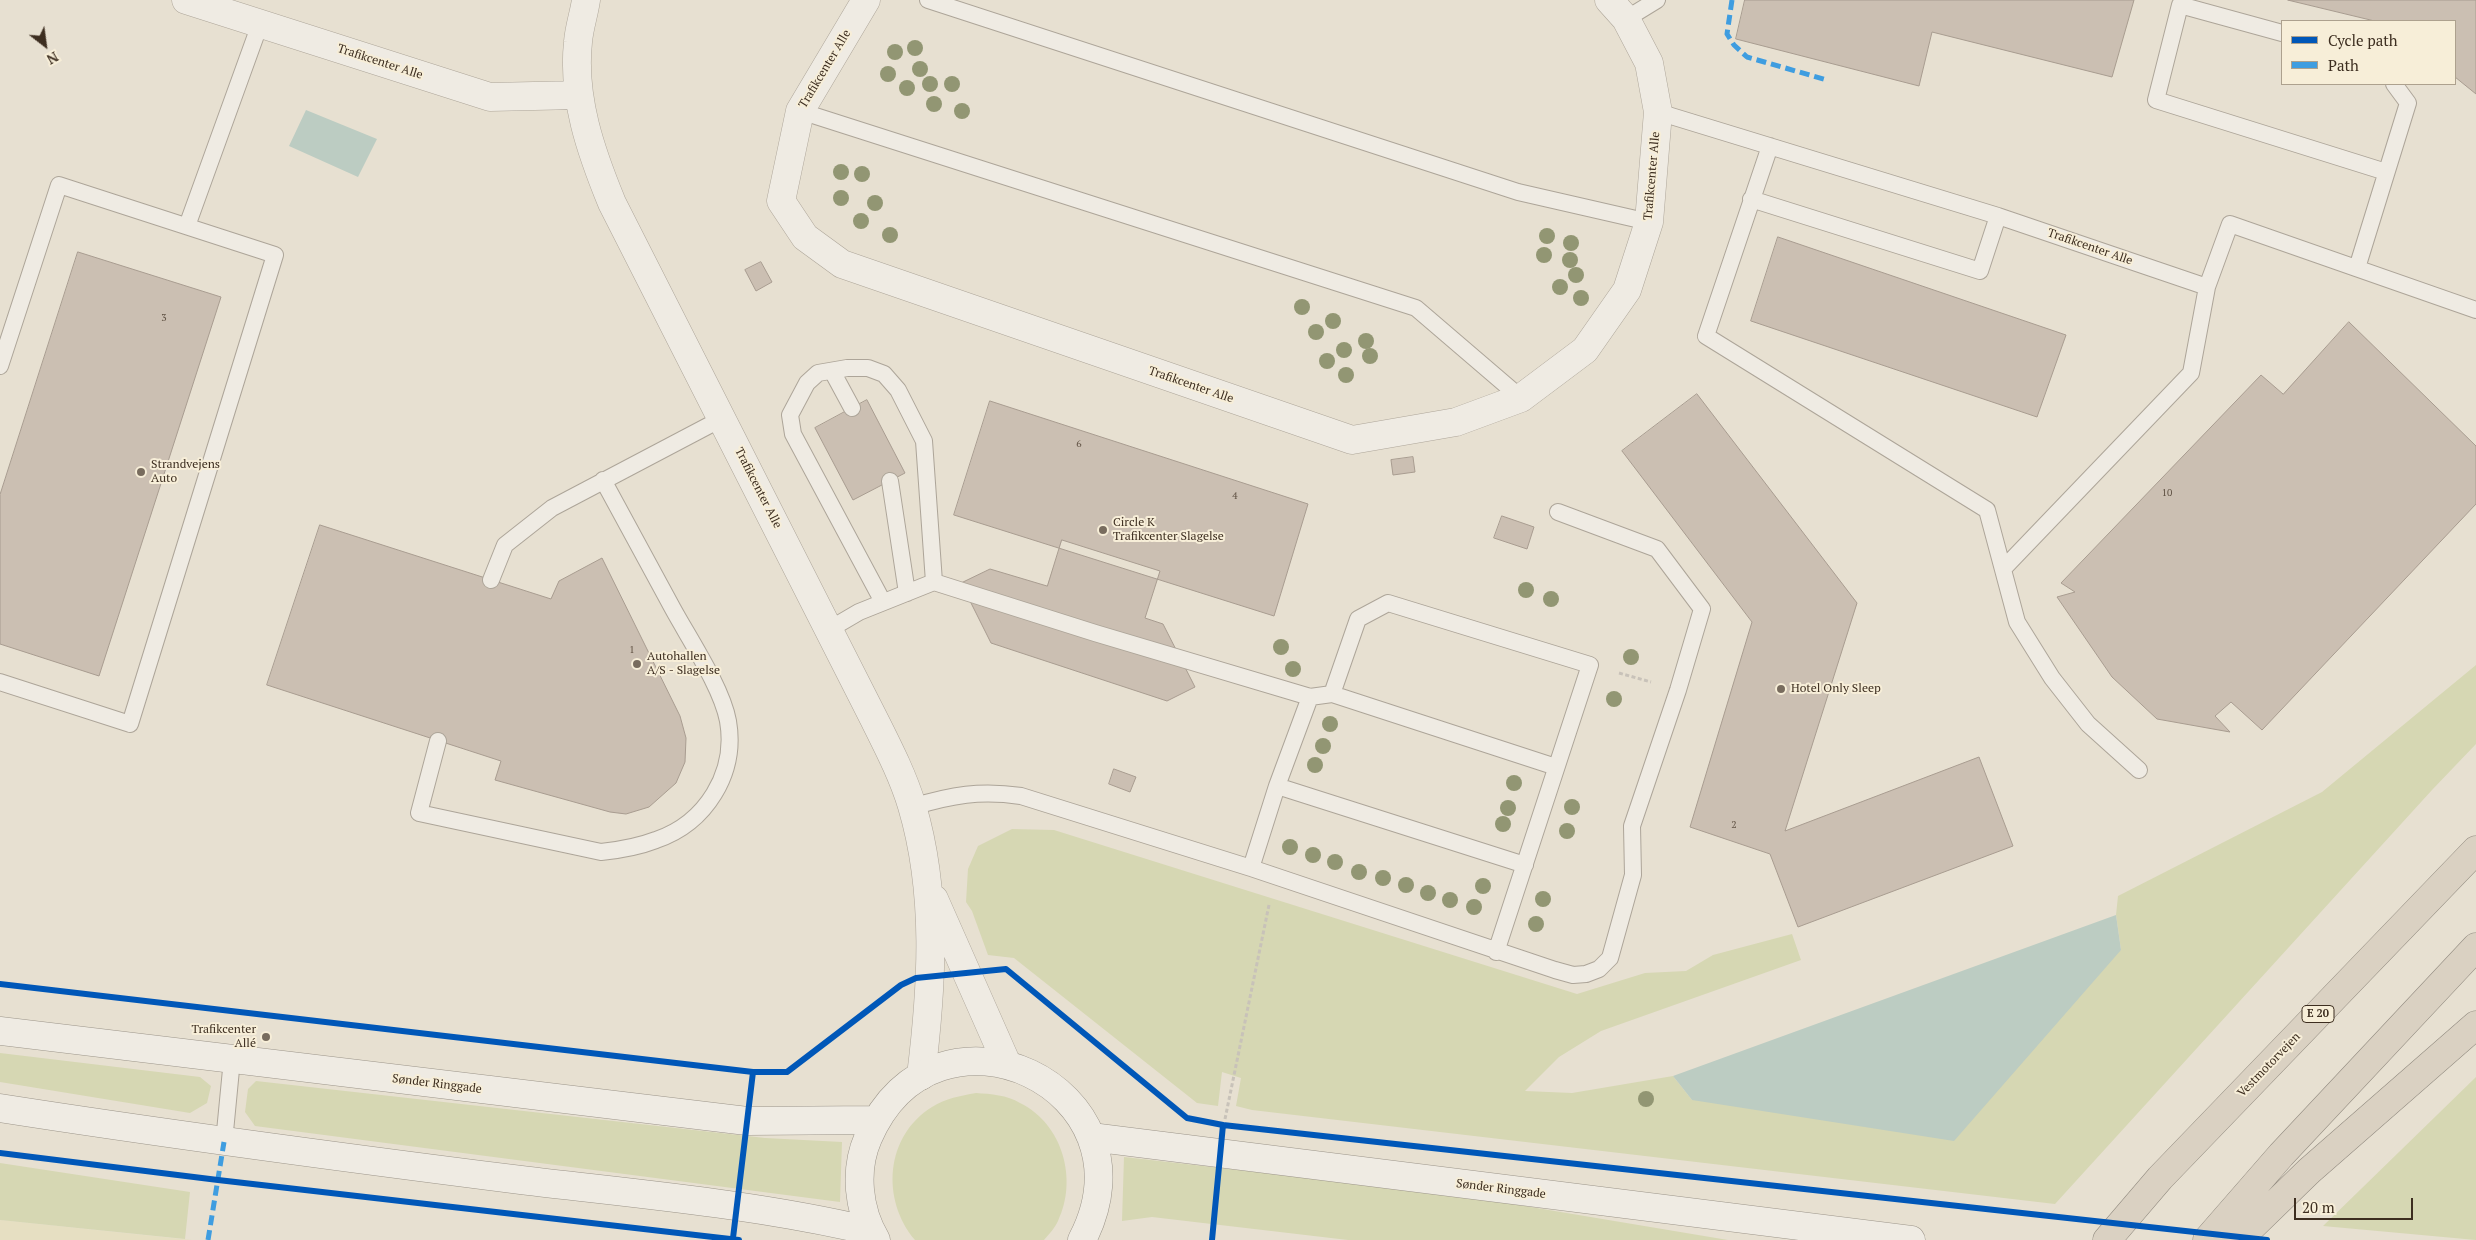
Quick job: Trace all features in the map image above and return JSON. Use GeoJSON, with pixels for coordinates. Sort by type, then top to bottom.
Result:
{"type":"FeatureCollection","features":[{"type":"Feature","properties":{"kind":"highway","name":"Vestmotorvejen"},"geometry":{"type":"LineString","coordinates":[[2107,1240],[2160,1178],[2476,850]]}},
{"type":"Feature","properties":{"kind":"highway"},"geometry":{"type":"LineString","coordinates":[[2207,1240],[2251,1189],[2476,947]]}},
{"type":"Feature","properties":{"kind":"highway"},"geometry":{"type":"LineString","coordinates":[[2238,1240],[2286,1194],[2476,1025]]}},
{"type":"Feature","properties":{"kind":"highway"},"geometry":{"type":"LineString","coordinates":[[2100,1240],[2137,1204]]}},
{"type":"Feature","properties":{"kind":"street","name":"Trafikcenter Alle"},"geometry":{"type":"LineString","coordinates":[[186,0],[490,97],[578,95]]}},
{"type":"Feature","properties":{"kind":"street","name":"Trafikcenter Alle"},"geometry":{"type":"LineString","coordinates":[[586,0],[578,42],[578,95],[595,161],[612,203],[830,629],[898,768],[912,807],[928,884],[931,977],[921,1076]]}},
{"type":"Feature","properties":{"kind":"street","name":"Trafikcenter Alle"},"geometry":{"type":"LineString","coordinates":[[866,0],[800,111],[781,201],[805,237],[842,264],[1352,440],[1456,422],[1521,398],[1585,350],[1627,290],[1649,222],[1658,112],[1649,63],[1618,10]]}},
{"type":"Feature","properties":{"kind":"street","name":"Trafikcenter Alle"},"geometry":{"type":"LineString","coordinates":[[928,884],[1007,1064]]}},
{"type":"Feature","properties":{"kind":"street","name":"Sønder Ringgade"},"geometry":{"type":"LineString","coordinates":[[0,1032],[747,1121],[876,1120]]}},
{"type":"Feature","properties":{"kind":"street"},"geometry":{"type":"LineString","coordinates":[[873,1236],[861,1204],[859,1175],[864,1147],[876,1120],[898,1093],[921,1076],[948,1065],[978,1061],[1007,1064],[1034,1074],[1058,1090],[1077,1111],[1091,1137],[1098,1164],[1098,1193],[1092,1221],[1082,1240]]}},
{"type":"Feature","properties":{"kind":"street"},"geometry":{"type":"LineString","coordinates":[[0,1108],[224,1142],[738,1207],[840,1224],[873,1236]]}},
{"type":"Feature","properties":{"kind":"street","name":"Sønder Ringgade"},"geometry":{"type":"LineString","coordinates":[[1091,1137],[1910,1240]]}},
{"type":"Feature","properties":{"kind":"lane"},"geometry":{"type":"LineString","coordinates":[[928,0],[1518,192],[1649,222]]}},
{"type":"Feature","properties":{"kind":"lane"},"geometry":{"type":"LineString","coordinates":[[1618,10],[1657,0]]}},
{"type":"Feature","properties":{"kind":"lane"},"geometry":{"type":"LineString","coordinates":[[2281,33],[2180,6],[2156,100],[2386,172]]}},
{"type":"Feature","properties":{"kind":"lane"},"geometry":{"type":"LineString","coordinates":[[187,226],[260,24]]}},
{"type":"Feature","properties":{"kind":"lane"},"geometry":{"type":"LineString","coordinates":[[2357,268],[2408,103],[2395,85]]}},
{"type":"Feature","properties":{"kind":"lane"},"geometry":{"type":"LineString","coordinates":[[800,111],[1416,308],[1521,398]]}},
{"type":"Feature","properties":{"kind":"lane","name":"Trafikcenter Alle"},"geometry":{"type":"LineString","coordinates":[[1658,112],[1998,216],[2207,287]]}},
{"type":"Feature","properties":{"kind":"lane"},"geometry":{"type":"LineString","coordinates":[[1770,146],[1706,336],[1986,510],[2017,622],[2052,678],[2088,724],[2139,770]]}},
{"type":"Feature","properties":{"kind":"lane"},"geometry":{"type":"LineString","coordinates":[[0,366],[59,185],[275,255],[130,724],[0,682]]}},
{"type":"Feature","properties":{"kind":"lane"},"geometry":{"type":"LineString","coordinates":[[1751,199],[1980,271],[1998,216]]}},
{"type":"Feature","properties":{"kind":"lane"},"geometry":{"type":"LineString","coordinates":[[2003,569],[2191,373],[2207,287],[2230,224],[2476,310]]}},
{"type":"Feature","properties":{"kind":"lane"},"geometry":{"type":"LineString","coordinates":[[883,602],[793,434],[790,415],[806,383],[818,373],[848,368],[868,368],[884,374],[898,390],[924,441],[934,582]]}},
{"type":"Feature","properties":{"kind":"lane"},"geometry":{"type":"LineString","coordinates":[[832,371],[852,408]]}},
{"type":"Feature","properties":{"kind":"lane"},"geometry":{"type":"LineString","coordinates":[[491,580],[505,546],[552,508],[722,418]]}},
{"type":"Feature","properties":{"kind":"lane"},"geometry":{"type":"LineString","coordinates":[[438,741],[419,813],[601,852],[630,848],[658,840],[686,824],[707,805],[716,791],[728,763],[728,720],[707,671],[603,480]]}},
{"type":"Feature","properties":{"kind":"lane"},"geometry":{"type":"LineString","coordinates":[[890,481],[907,593]]}},
{"type":"Feature","properties":{"kind":"lane"},"geometry":{"type":"LineString","coordinates":[[912,807],[968,793],[999,793],[1021,796],[1251,868],[1496,952],[1573,975],[1586,974],[1599,969],[1610,958],[1633,875],[1632,826],[1678,690],[1702,609],[1657,549],[1558,512]]}},
{"type":"Feature","properties":{"kind":"lane"},"geometry":{"type":"LineString","coordinates":[[830,629],[859,612],[934,582],[1095,633],[1310,697],[1332,694],[1556,767]]}},
{"type":"Feature","properties":{"kind":"lane"},"geometry":{"type":"LineString","coordinates":[[1332,694],[1358,619],[1388,603],[1590,665],[1496,952]]}},
{"type":"Feature","properties":{"kind":"lane"},"geometry":{"type":"LineString","coordinates":[[1251,868],[1310,697]]}},
{"type":"Feature","properties":{"kind":"lane"},"geometry":{"type":"LineString","coordinates":[[1278,786],[1525,865]]}},
{"type":"Feature","properties":{"kind":"lane"},"geometry":{"type":"LineString","coordinates":[[224,1142],[232,1059]]}},
{"type":"Feature","properties":{"kind":"path"},"geometry":{"type":"LineString","coordinates":[[1612,671],[1646,680]]}},
{"type":"Feature","properties":{"kind":"path"},"geometry":{"type":"LineString","coordinates":[[1214,1123],[1226,1125],[1275,876]]}},
{"type":"Feature","properties":{"kind":"shaded area"},"geometry":{"type":"Polygon","coordinates":[[[306,110],[377,139],[358,177],[289,146],[306,110]]]}},
{"type":"Feature","properties":{"kind":"shaded area"},"geometry":{"type":"Polygon","coordinates":[[[2116,915],[2121,950],[1954,1141],[1692,1100],[1673,1076],[2116,915]]]}},
{"type":"Feature","properties":{"kind":"shaded area"},"geometry":{"type":"Polygon","coordinates":[[[0,1220],[192,1240],[0,1240],[0,1220]]]}},
{"type":"Feature","properties":{"kind":"green space"},"geometry":{"type":"Polygon","coordinates":[[[2476,665],[2476,744],[2055,1204],[1252,1110],[1236,1106],[1241,1078],[1222,1072],[1218,1106],[1197,1103],[1014,958],[988,955],[972,911],[966,902],[968,869],[978,846],[1012,829],[1054,830],[1577,994],[1645,973],[1686,971],[1713,955],[1792,934],[1801,960],[1601,1031],[1559,1057],[1525,1091],[1572,1093],[1673,1076],[1692,1100],[2121,950],[2116,915],[2118,896],[2322,792],[2476,665]]]}},
{"type":"Feature","properties":{"kind":"green space"},"geometry":{"type":"Polygon","coordinates":[[[0,1053],[200,1077],[211,1086],[207,1103],[190,1113],[0,1082],[0,1053]]]}},
{"type":"Feature","properties":{"kind":"green space"},"geometry":{"type":"Polygon","coordinates":[[[2476,1077],[2476,1240],[2323,1226],[2476,1077]]]}},
{"type":"Feature","properties":{"kind":"green space"},"geometry":{"type":"Polygon","coordinates":[[[256,1081],[765,1138],[842,1142],[840,1202],[255,1126],[245,1112],[248,1089],[256,1081]]]}},
{"type":"Feature","properties":{"kind":"green space"},"geometry":{"type":"Polygon","coordinates":[[[976,1093],[993,1094],[1015,1100],[1035,1112],[1047,1125],[1063,1154],[1067,1188],[1064,1205],[1054,1229],[1044,1240],[915,1240],[904,1224],[893,1188],[893,1169],[897,1151],[905,1134],[916,1119],[937,1104],[976,1093]]]}},
{"type":"Feature","properties":{"kind":"green space"},"geometry":{"type":"Polygon","coordinates":[[[1124,1157],[1459,1195],[1728,1240],[1348,1240],[1152,1217],[1122,1221],[1124,1157]]]}},
{"type":"Feature","properties":{"kind":"green space"},"geometry":{"type":"Polygon","coordinates":[[[0,1163],[190,1192],[185,1239],[0,1220],[0,1163]]]}},
{"type":"Feature","properties":{"kind":"building"},"geometry":{"type":"Polygon","coordinates":[[[1745,0],[2134,0],[2112,77],[1932,32],[1919,86],[1736,39],[1745,0]]]}},
{"type":"Feature","properties":{"kind":"building"},"geometry":{"type":"Polygon","coordinates":[[[2288,0],[2476,0],[2476,94],[2456,78],[2456,20],[2371,20],[2288,0]]]}},
{"type":"Feature","properties":{"kind":"building"},"geometry":{"type":"Polygon","coordinates":[[[1778,237],[2066,335],[2037,417],[1751,321],[1778,237]]]}},
{"type":"Feature","properties":{"kind":"building","name":"Strandvejens Auto"},"geometry":{"type":"Polygon","coordinates":[[[78,252],[221,297],[99,676],[0,644],[0,495],[78,252]]]}},
{"type":"Feature","properties":{"kind":"building"},"geometry":{"type":"Polygon","coordinates":[[[761,262],[772,282],[756,291],[745,270],[761,262]]]}},
{"type":"Feature","properties":{"kind":"building"},"geometry":{"type":"Polygon","coordinates":[[[2349,322],[2476,446],[2476,504],[2262,730],[2231,702],[2215,716],[2230,732],[2157,719],[2112,677],[2057,597],[2075,592],[2061,583],[2261,375],[2283,394],[2349,322]]]}},
{"type":"Feature","properties":{"kind":"building","name":"Hotel Only Sleep"},"geometry":{"type":"Polygon","coordinates":[[[1697,394],[1857,603],[1785,831],[1979,757],[2013,846],[1798,927],[1770,854],[1690,827],[1752,622],[1622,451],[1697,394]]]}},
{"type":"Feature","properties":{"kind":"building"},"geometry":{"type":"Polygon","coordinates":[[[867,400],[905,473],[853,500],[815,428],[867,400]]]}},
{"type":"Feature","properties":{"kind":"building"},"geometry":{"type":"Polygon","coordinates":[[[990,401],[1308,504],[1274,616],[954,515],[990,401]]]}},
{"type":"Feature","properties":{"kind":"building"},"geometry":{"type":"Polygon","coordinates":[[[1413,457],[1415,472],[1393,475],[1391,460],[1413,457]]]}},
{"type":"Feature","properties":{"kind":"building"},"geometry":{"type":"Polygon","coordinates":[[[1502,516],[1534,527],[1527,549],[1494,538],[1502,516]]]}},
{"type":"Feature","properties":{"kind":"building"},"geometry":{"type":"Polygon","coordinates":[[[320,525],[551,599],[559,581],[602,558],[680,716],[686,738],[685,762],[676,783],[649,807],[626,814],[610,812],[495,780],[501,761],[267,685],[320,525]]]}},
{"type":"Feature","properties":{"kind":"building"},"geometry":{"type":"Polygon","coordinates":[[[1062,540],[1160,571],[1145,618],[1163,624],[1195,687],[1167,701],[991,643],[961,583],[990,569],[1047,586],[1062,540]]]}},
{"type":"Feature","properties":{"kind":"building"},"geometry":{"type":"Polygon","coordinates":[[[1114,769],[1136,777],[1130,792],[1109,784],[1114,769]]]}},
{"type":"Feature","properties":{"kind":"marked path"},"geometry":{"type":"LineString","coordinates":[[1732,0],[1727,34],[1734,45],[1747,57],[1827,80]]}},
{"type":"Feature","properties":{"kind":"marked path"},"geometry":{"type":"LineString","coordinates":[[208,1240],[224,1142]]}},
{"type":"Feature","properties":{"kind":"cycle path"},"geometry":{"type":"LineString","coordinates":[[0,984],[753,1072],[787,1072],[901,985],[916,978],[1006,969],[1187,1118],[1223,1125],[1212,1240]]}},
{"type":"Feature","properties":{"kind":"cycle path"},"geometry":{"type":"LineString","coordinates":[[733,1238],[753,1072]]}},
{"type":"Feature","properties":{"kind":"cycle path"},"geometry":{"type":"LineString","coordinates":[[1223,1125],[2267,1240]]}},
{"type":"Feature","properties":{"kind":"cycle path"},"geometry":{"type":"LineString","coordinates":[[0,1153],[739,1240]]}},
{"type":"Feature","properties":{"kind":"place","name":"Strandvejens Auto"},"geometry":{"type":"Point","coordinates":[141,472]}},
{"type":"Feature","properties":{"kind":"place","name":"Circle K Trafikcenter Slagelse"},"geometry":{"type":"Point","coordinates":[1103,530]}},
{"type":"Feature","properties":{"kind":"place","name":"Autohallen A/S - Slagelse"},"geometry":{"type":"Point","coordinates":[637,664]}},
{"type":"Feature","properties":{"kind":"place","name":"Hotel Only Sleep"},"geometry":{"type":"Point","coordinates":[1781,689]}},
{"type":"Feature","properties":{"kind":"place","name":"Trafikcenter Allé"},"geometry":{"type":"Point","coordinates":[266,1037]}}]}
